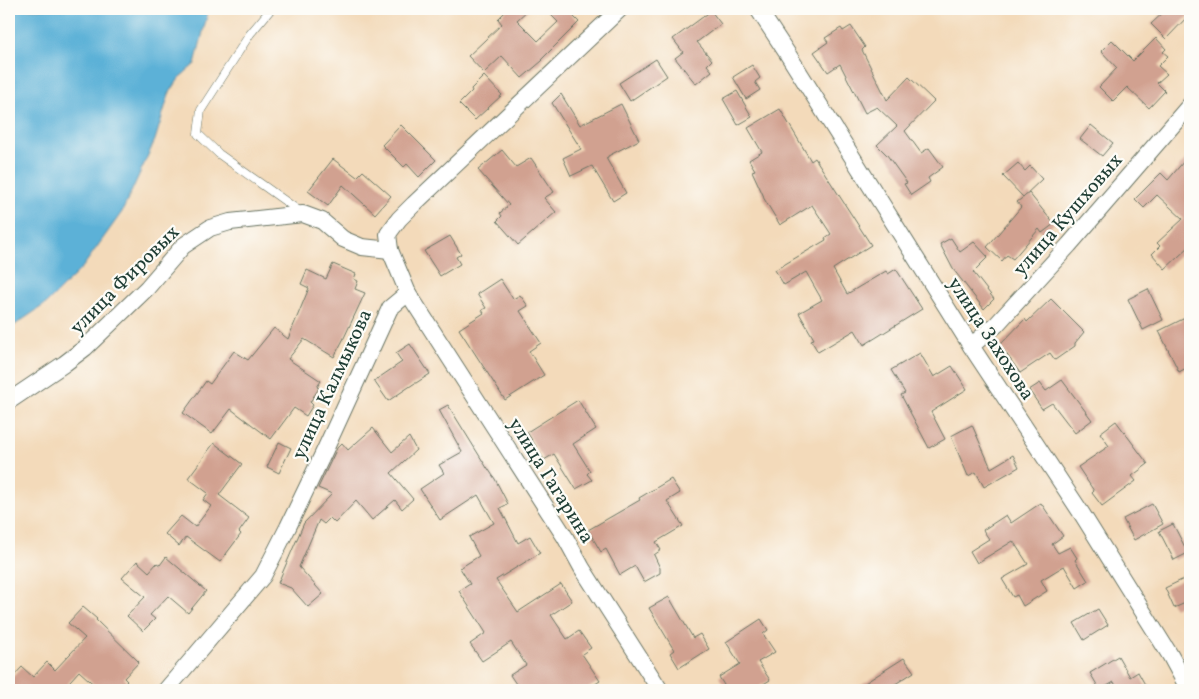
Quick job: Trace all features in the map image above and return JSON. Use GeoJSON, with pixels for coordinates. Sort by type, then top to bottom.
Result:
{"type":"FeatureCollection","features":[{"type":"Feature","properties":{"kind":"street"},"geometry":{"type":"LineString","coordinates":[[408,293],[390,250],[388,234],[399,219],[620,9]]}},
{"type":"Feature","properties":{"kind":"street","name":"улица Захохова"},"geometry":{"type":"LineString","coordinates":[[758,9],[971,346],[1092,531],[1170,655],[1189,690]]}},
{"type":"Feature","properties":{"kind":"street","name":"улица Кушховых"},"geometry":{"type":"LineString","coordinates":[[971,346],[996,326],[1190,105]]}},
{"type":"Feature","properties":{"kind":"street"},"geometry":{"type":"LineString","coordinates":[[303,214],[322,221],[343,239],[362,247],[390,250]]}},
{"type":"Feature","properties":{"kind":"street","name":"улица Фировых"},"geometry":{"type":"LineString","coordinates":[[9,401],[58,369],[84,348],[147,288],[183,246],[210,228],[230,222],[303,214]]}},
{"type":"Feature","properties":{"kind":"street","name":"улица Калмыкова"},"geometry":{"type":"LineString","coordinates":[[166,690],[262,576],[324,452],[390,308],[408,293]]}},
{"type":"Feature","properties":{"kind":"street","name":"улица Гагарина"},"geometry":{"type":"LineString","coordinates":[[408,293],[565,537],[582,568],[660,690]]}},
{"type":"Feature","properties":{"kind":"lane"},"geometry":{"type":"LineString","coordinates":[[271,9],[250,34],[201,110],[198,134],[219,154],[303,214]]}},
{"type":"Feature","properties":{"kind":"water"},"geometry":{"type":"Polygon","coordinates":[[[9,9],[207,9],[207,16],[195,64],[180,77],[169,94],[155,140],[122,212],[82,268],[47,303],[9,329],[9,9]]]}},
{"type":"Feature","properties":{"kind":"building"},"geometry":{"type":"Polygon","coordinates":[[[508,9],[529,9],[517,20],[538,41],[558,22],[545,9],[566,9],[579,22],[542,61],[522,78],[502,56],[484,73],[468,56],[502,24],[498,19],[508,9]]]}},
{"type":"Feature","properties":{"kind":"building"},"geometry":{"type":"Polygon","coordinates":[[[1167,9],[1190,9],[1190,14],[1166,39],[1151,24],[1167,9]]]}},
{"type":"Feature","properties":{"kind":"building"},"geometry":{"type":"Polygon","coordinates":[[[711,11],[721,24],[697,42],[712,60],[707,65],[712,71],[696,84],[675,58],[683,52],[673,39],[711,11]]]}},
{"type":"Feature","properties":{"kind":"building"},"geometry":{"type":"Polygon","coordinates":[[[851,26],[865,47],[862,50],[887,100],[909,77],[934,101],[905,131],[921,153],[929,148],[943,167],[928,178],[930,182],[911,195],[904,184],[907,183],[887,155],[877,145],[897,126],[877,107],[865,113],[840,64],[828,72],[814,52],[828,42],[825,38],[841,28],[843,31],[851,26]]]}},
{"type":"Feature","properties":{"kind":"building"},"geometry":{"type":"Polygon","coordinates":[[[1156,38],[1166,49],[1163,52],[1168,56],[1158,66],[1167,74],[1157,83],[1165,91],[1149,108],[1127,87],[1113,101],[1099,87],[1117,68],[1101,51],[1112,40],[1133,61],[1156,38]]]}},
{"type":"Feature","properties":{"kind":"building"},"geometry":{"type":"Polygon","coordinates":[[[656,59],[667,76],[630,101],[619,83],[656,59]]]}},
{"type":"Feature","properties":{"kind":"building"},"geometry":{"type":"Polygon","coordinates":[[[752,65],[760,78],[755,82],[760,90],[746,99],[733,77],[752,65]]]}},
{"type":"Feature","properties":{"kind":"building"},"geometry":{"type":"Polygon","coordinates":[[[484,76],[502,95],[475,120],[459,104],[484,76]]]}},
{"type":"Feature","properties":{"kind":"building"},"geometry":{"type":"Polygon","coordinates":[[[737,91],[752,117],[738,125],[723,99],[737,91]]]}},
{"type":"Feature","properties":{"kind":"building"},"geometry":{"type":"Polygon","coordinates":[[[561,94],[580,125],[621,104],[639,140],[606,158],[626,193],[613,201],[592,166],[571,176],[563,158],[581,149],[552,103],[561,94]]]}},
{"type":"Feature","properties":{"kind":"building"},"geometry":{"type":"Polygon","coordinates":[[[780,109],[811,161],[815,158],[871,245],[833,269],[847,294],[886,271],[888,274],[896,269],[922,309],[864,345],[855,330],[818,352],[811,340],[814,339],[799,313],[822,300],[806,272],[784,285],[775,270],[826,240],[825,238],[831,234],[812,205],[780,225],[763,197],[752,171],[755,170],[749,160],[762,152],[748,128],[780,109]]]}},
{"type":"Feature","properties":{"kind":"building"},"geometry":{"type":"Polygon","coordinates":[[[401,125],[436,160],[419,177],[407,164],[404,167],[382,145],[401,125]]]}},
{"type":"Feature","properties":{"kind":"building"},"geometry":{"type":"Polygon","coordinates":[[[1091,125],[1113,143],[1102,156],[1080,139],[1091,125]]]}},
{"type":"Feature","properties":{"kind":"building"},"geometry":{"type":"Polygon","coordinates":[[[502,150],[516,167],[531,158],[554,192],[544,198],[556,212],[518,245],[497,221],[502,216],[500,213],[509,205],[478,170],[502,150]]]}},
{"type":"Feature","properties":{"kind":"building"},"geometry":{"type":"Polygon","coordinates":[[[1190,154],[1190,246],[1165,269],[1152,254],[1160,246],[1157,243],[1183,219],[1157,195],[1144,208],[1135,199],[1161,173],[1168,180],[1190,154]]]}},
{"type":"Feature","properties":{"kind":"building"},"geometry":{"type":"Polygon","coordinates":[[[333,159],[357,177],[363,171],[391,196],[375,214],[343,185],[328,206],[308,191],[333,159]]]}},
{"type":"Feature","properties":{"kind":"building"},"geometry":{"type":"Polygon","coordinates":[[[1018,163],[1025,171],[1030,166],[1042,179],[1023,197],[1003,176],[1018,163]]]}},
{"type":"Feature","properties":{"kind":"building"},"geometry":{"type":"Polygon","coordinates":[[[1029,193],[1054,224],[1042,233],[1039,229],[1013,259],[1007,255],[1002,261],[987,247],[1021,207],[1017,202],[1029,193]]]}},
{"type":"Feature","properties":{"kind":"building"},"geometry":{"type":"Polygon","coordinates":[[[450,236],[461,254],[456,257],[460,264],[440,276],[424,251],[450,236]]]}},
{"type":"Feature","properties":{"kind":"building"},"geometry":{"type":"Polygon","coordinates":[[[951,238],[960,252],[974,242],[988,257],[973,272],[994,299],[984,309],[953,269],[940,244],[951,238]]]}},
{"type":"Feature","properties":{"kind":"building"},"geometry":{"type":"Polygon","coordinates":[[[333,264],[356,274],[354,279],[358,281],[355,289],[365,293],[334,357],[304,339],[288,359],[321,381],[310,402],[313,405],[306,416],[294,408],[271,439],[231,409],[212,434],[183,413],[206,381],[210,384],[234,351],[248,360],[274,328],[288,339],[309,288],[301,284],[307,270],[326,279],[333,264]]]}},
{"type":"Feature","properties":{"kind":"building"},"geometry":{"type":"Polygon","coordinates":[[[500,279],[513,299],[520,295],[528,306],[520,311],[541,343],[529,351],[544,375],[505,400],[459,329],[484,313],[482,310],[486,308],[477,294],[500,279]]]}},
{"type":"Feature","properties":{"kind":"building"},"geometry":{"type":"Polygon","coordinates":[[[1148,289],[1163,320],[1143,330],[1128,299],[1148,289]]]}},
{"type":"Feature","properties":{"kind":"building"},"geometry":{"type":"Polygon","coordinates":[[[1051,299],[1084,332],[1075,343],[1075,346],[1055,360],[1050,353],[1020,373],[1000,345],[1025,319],[1027,322],[1051,299]]]}},
{"type":"Feature","properties":{"kind":"building"},"geometry":{"type":"Polygon","coordinates":[[[1185,318],[1190,328],[1190,366],[1179,372],[1159,331],[1185,318]]]}},
{"type":"Feature","properties":{"kind":"building"},"geometry":{"type":"Polygon","coordinates":[[[410,344],[430,374],[388,401],[374,381],[402,362],[396,353],[410,344]]]}},
{"type":"Feature","properties":{"kind":"building"},"geometry":{"type":"Polygon","coordinates":[[[920,353],[934,377],[952,366],[967,389],[931,412],[945,439],[929,448],[901,395],[905,393],[891,370],[920,353]]]}},
{"type":"Feature","properties":{"kind":"building"},"geometry":{"type":"Polygon","coordinates":[[[1062,380],[1092,420],[1075,433],[1052,403],[1042,409],[1029,390],[1040,383],[1046,391],[1062,380]]]}},
{"type":"Feature","properties":{"kind":"building"},"geometry":{"type":"Polygon","coordinates":[[[578,400],[596,429],[573,444],[590,471],[587,474],[592,480],[576,489],[554,454],[544,460],[527,432],[578,400]]]}},
{"type":"Feature","properties":{"kind":"building"},"geometry":{"type":"Polygon","coordinates":[[[448,405],[495,479],[508,504],[500,508],[518,543],[530,536],[540,553],[496,580],[518,612],[561,584],[572,601],[551,615],[567,639],[579,631],[591,648],[582,654],[600,681],[586,690],[520,690],[510,675],[526,665],[511,642],[482,661],[470,644],[486,633],[459,591],[470,584],[460,568],[479,556],[469,537],[494,523],[478,495],[440,520],[420,489],[444,473],[439,465],[462,452],[439,410],[448,405]]]}},
{"type":"Feature","properties":{"kind":"building"},"geometry":{"type":"Polygon","coordinates":[[[1116,421],[1148,464],[1132,476],[1136,481],[1102,506],[1092,493],[1094,491],[1078,467],[1109,446],[1100,433],[1116,421]]]}},
{"type":"Feature","properties":{"kind":"building"},"geometry":{"type":"Polygon","coordinates":[[[972,425],[991,468],[1013,455],[1019,467],[984,487],[976,472],[968,476],[951,436],[972,425]]]}},
{"type":"Feature","properties":{"kind":"building"},"geometry":{"type":"Polygon","coordinates":[[[373,428],[392,452],[409,437],[416,450],[391,473],[413,499],[402,509],[395,500],[372,520],[356,501],[335,523],[330,518],[324,524],[319,520],[299,567],[323,594],[308,607],[291,588],[278,583],[304,523],[332,494],[318,488],[337,448],[342,443],[348,450],[373,428]]]}},
{"type":"Feature","properties":{"kind":"building"},"geometry":{"type":"Polygon","coordinates":[[[279,442],[291,448],[279,473],[267,467],[279,442]]]}},
{"type":"Feature","properties":{"kind":"building"},"geometry":{"type":"Polygon","coordinates":[[[214,443],[242,464],[219,495],[249,518],[239,532],[241,534],[220,562],[186,537],[179,546],[165,534],[181,516],[195,527],[211,506],[203,500],[208,493],[188,478],[214,443]]]}},
{"type":"Feature","properties":{"kind":"building"},"geometry":{"type":"Polygon","coordinates":[[[671,479],[680,493],[667,501],[683,526],[656,542],[661,550],[654,555],[660,568],[660,573],[644,582],[635,566],[620,575],[606,549],[601,552],[588,530],[640,500],[639,498],[671,479]]]}},
{"type":"Feature","properties":{"kind":"building"},"geometry":{"type":"Polygon","coordinates":[[[1041,503],[1063,536],[1052,544],[1058,553],[1070,547],[1077,558],[1075,560],[1088,581],[1077,588],[1064,566],[1041,580],[1047,591],[1023,606],[1017,595],[1013,597],[1002,579],[1028,564],[1013,541],[977,563],[970,551],[989,539],[983,530],[1006,515],[1011,523],[1041,503]]]}},
{"type":"Feature","properties":{"kind":"building"},"geometry":{"type":"Polygon","coordinates":[[[1152,504],[1163,524],[1134,540],[1123,519],[1152,504]]]}},
{"type":"Feature","properties":{"kind":"building"},"geometry":{"type":"Polygon","coordinates":[[[1173,524],[1188,553],[1174,560],[1159,531],[1173,524]]]}},
{"type":"Feature","properties":{"kind":"building"},"geometry":{"type":"Polygon","coordinates":[[[166,557],[206,591],[188,613],[168,596],[150,615],[155,619],[143,631],[127,616],[145,597],[122,578],[137,561],[149,572],[157,563],[160,565],[166,557]]]}},
{"type":"Feature","properties":{"kind":"building"},"geometry":{"type":"Polygon","coordinates":[[[1190,576],[1190,601],[1174,608],[1165,588],[1190,576]]]}},
{"type":"Feature","properties":{"kind":"building"},"geometry":{"type":"Polygon","coordinates":[[[669,597],[693,638],[700,634],[709,649],[679,668],[670,653],[674,650],[649,608],[669,597]]]}},
{"type":"Feature","properties":{"kind":"building"},"geometry":{"type":"Polygon","coordinates":[[[83,607],[139,662],[124,678],[127,681],[118,690],[100,690],[79,671],[62,690],[9,690],[9,681],[22,667],[33,677],[47,662],[55,670],[85,638],[68,623],[83,607]]]}},
{"type":"Feature","properties":{"kind":"building"},"geometry":{"type":"Polygon","coordinates":[[[1098,609],[1108,625],[1084,640],[1074,623],[1098,609]]]}},
{"type":"Feature","properties":{"kind":"building"},"geometry":{"type":"Polygon","coordinates":[[[761,619],[768,630],[763,634],[775,652],[758,662],[770,680],[754,690],[727,690],[719,677],[740,664],[726,642],[761,619]]]}},
{"type":"Feature","properties":{"kind":"building"},"geometry":{"type":"Polygon","coordinates":[[[1118,656],[1130,677],[1138,672],[1148,690],[1108,690],[1116,686],[1114,682],[1100,690],[1090,673],[1118,656]]]}},
{"type":"Feature","properties":{"kind":"building"},"geometry":{"type":"Polygon","coordinates":[[[904,658],[914,672],[886,690],[854,690],[904,658]]]}}]}
